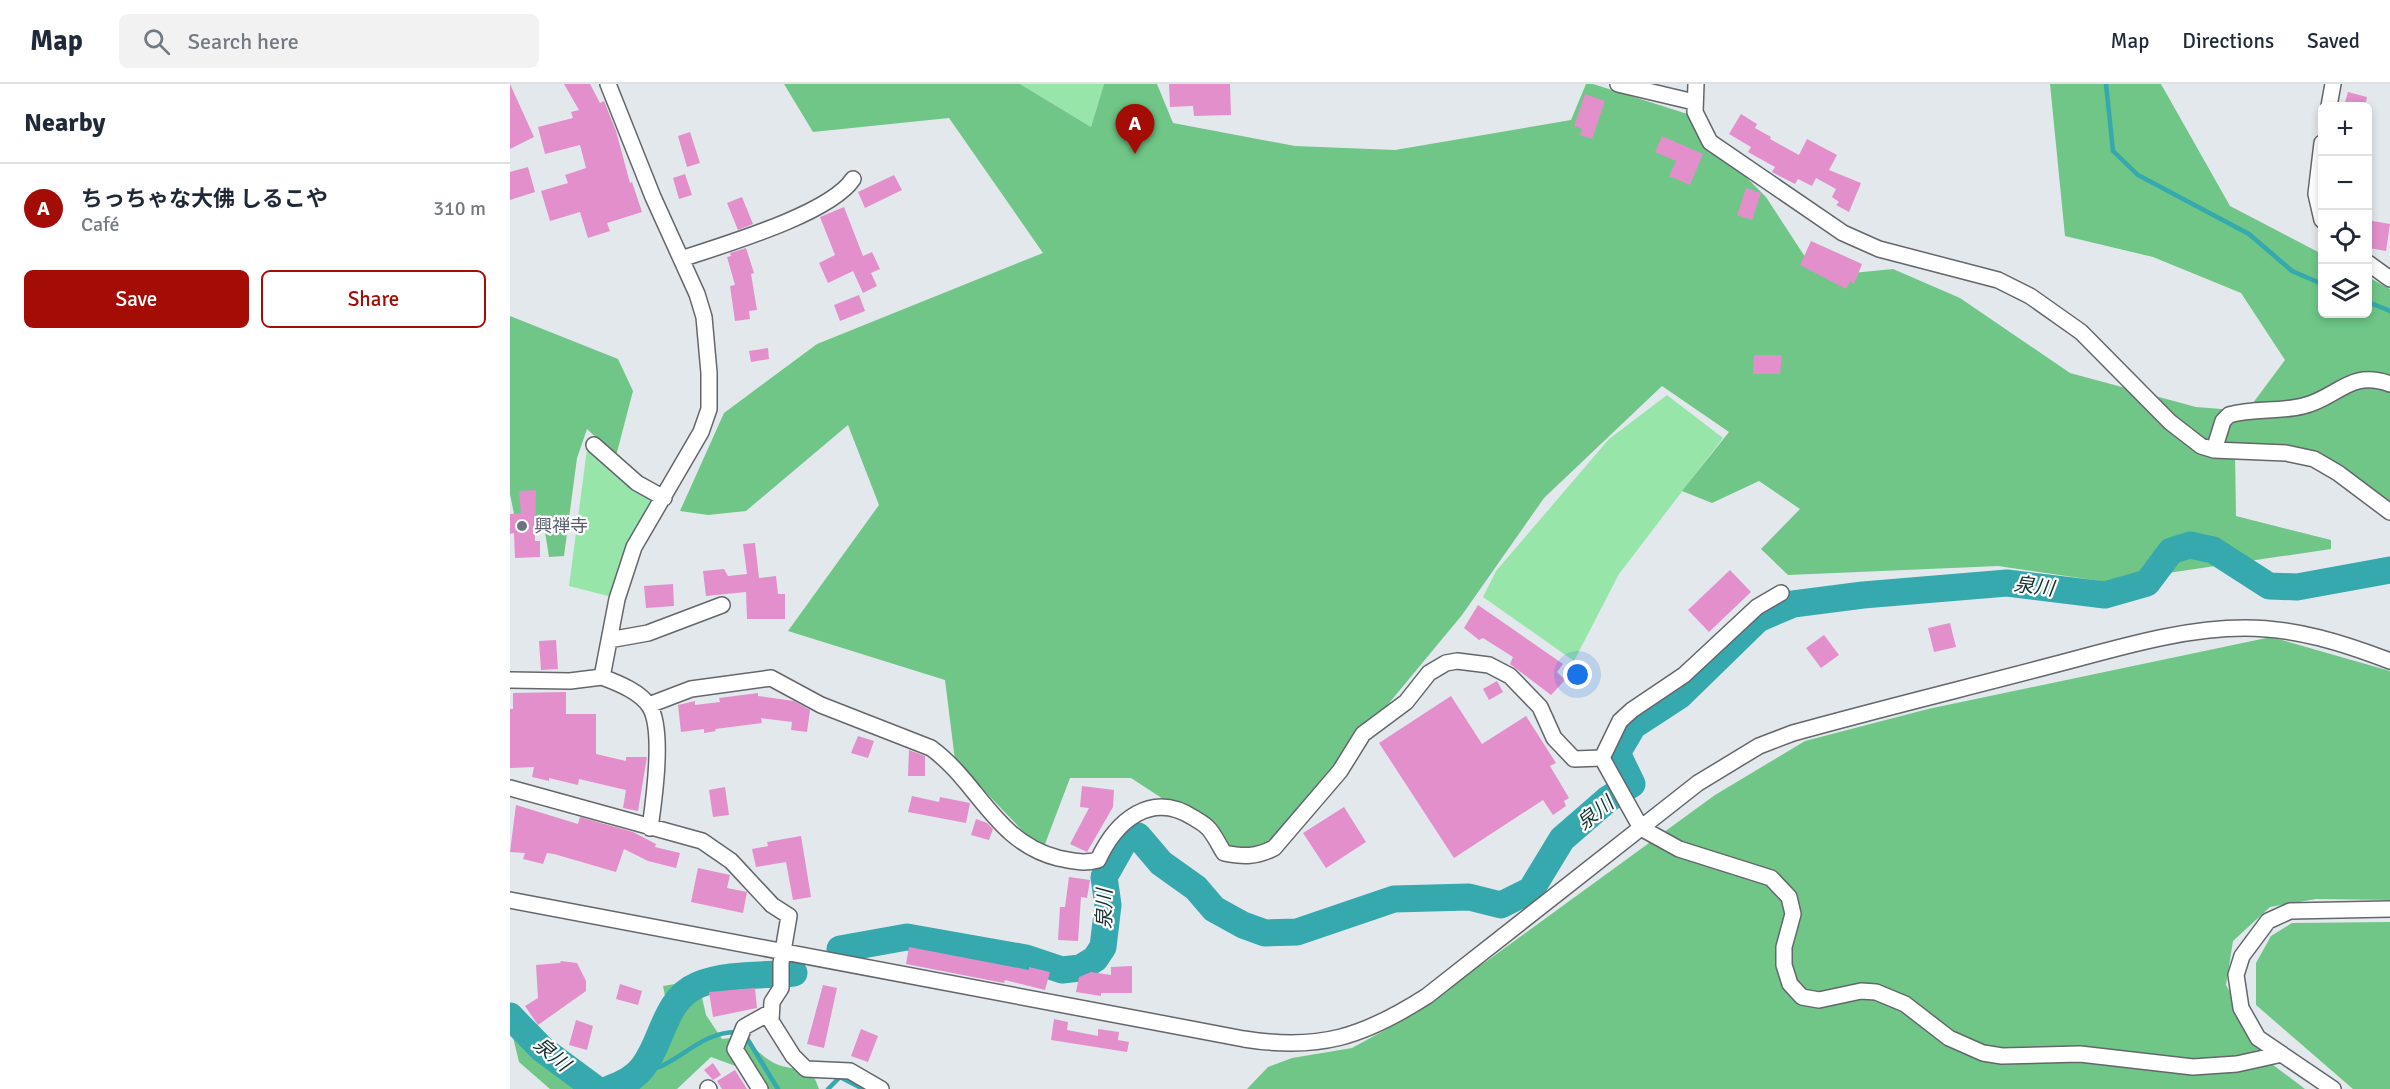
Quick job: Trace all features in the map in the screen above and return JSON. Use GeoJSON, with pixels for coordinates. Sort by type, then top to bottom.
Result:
{"type":"FeatureCollection","features":[{"type":"Feature","properties":{"kind":"street"},"geometry":{"type":"LineString","coordinates":[[602,677],[617,599],[634,547],[701,432],[709,409],[709,357],[704,317],[697,294],[653,197],[608,84]]}},
{"type":"Feature","properties":{"kind":"street"},"geometry":{"type":"LineString","coordinates":[[1618,84],[1694,102]]}},
{"type":"Feature","properties":{"kind":"street"},"geometry":{"type":"LineString","coordinates":[[1696,84],[1694,102],[1700,125],[1710,142],[1844,233],[1879,249],[1998,280],[2058,314],[2081,332],[2186,436],[2201,446],[2214,450],[2286,453],[2314,459],[2338,473],[2390,512]]}},
{"type":"Feature","properties":{"kind":"street"},"geometry":{"type":"LineString","coordinates":[[2330,102],[2333,84]]}},
{"type":"Feature","properties":{"kind":"street"},"geometry":{"type":"LineString","coordinates":[[2320,156],[2316,194],[2320,210]]}},
{"type":"Feature","properties":{"kind":"street"},"geometry":{"type":"LineString","coordinates":[[681,259],[772,229],[846,191],[853,179]]}},
{"type":"Feature","properties":{"kind":"street"},"geometry":{"type":"LineString","coordinates":[[2368,264],[2390,279]]}},
{"type":"Feature","properties":{"kind":"street"},"geometry":{"type":"LineString","coordinates":[[2214,450],[2223,421],[2229,416],[2304,406],[2352,381],[2364,379],[2390,384]]}},
{"type":"Feature","properties":{"kind":"street"},"geometry":{"type":"LineString","coordinates":[[594,445],[637,483],[664,498]]}},
{"type":"Feature","properties":{"kind":"street"},"geometry":{"type":"LineString","coordinates":[[1602,758],[1620,721],[1632,710],[1684,675],[1757,607],[1781,593]]}},
{"type":"Feature","properties":{"kind":"street"},"geometry":{"type":"LineString","coordinates":[[609,640],[648,633],[722,605]]}},
{"type":"Feature","properties":{"kind":"street"},"geometry":{"type":"LineString","coordinates":[[510,900],[782,957],[1244,1039],[1282,1045],[1320,1041],[1355,1034],[1389,1020],[1427,996],[1729,762],[1759,746],[1793,733],[2182,634],[2244,628],[2292,631],[2342,643],[2390,661]]}},
{"type":"Feature","properties":{"kind":"street"},"geometry":{"type":"LineString","coordinates":[[649,705],[691,689],[771,678],[839,713],[931,748],[945,758],[974,791],[995,820],[1022,843],[1041,853],[1083,864],[1098,860],[1120,825],[1139,812],[1161,807],[1180,810],[1208,828],[1224,853],[1244,857],[1261,855],[1274,848],[1340,771],[1363,734],[1406,702],[1430,673],[1446,663],[1457,661],[1489,665],[1510,676],[1540,707],[1554,738],[1574,759],[1602,758]]}},
{"type":"Feature","properties":{"kind":"street"},"geometry":{"type":"LineString","coordinates":[[510,680],[570,681],[602,677],[626,687],[649,705],[654,720],[656,739],[656,785],[650,828]]}},
{"type":"Feature","properties":{"kind":"street"},"geometry":{"type":"LineString","coordinates":[[1602,758],[1641,828],[1679,849],[1771,878],[1789,897],[1793,914],[1784,947],[1784,965],[1790,984],[1802,997],[1819,1000],[1861,991],[1876,992],[1905,1004],[1949,1038],[1983,1053],[2002,1056],[2080,1054],[2193,1067],[2237,1064],[2282,1054]]}},
{"type":"Feature","properties":{"kind":"street"},"geometry":{"type":"LineString","coordinates":[[510,788],[594,809],[650,828],[702,841],[731,861],[771,904],[789,916],[782,957],[781,988],[772,1002],[771,1021],[793,1056],[806,1068],[850,1071],[880,1089]]}},
{"type":"Feature","properties":{"kind":"street"},"geometry":{"type":"LineString","coordinates":[[2333,1089],[2258,1038],[2241,1008],[2236,975],[2242,956],[2268,921],[2290,911],[2390,909]]}},
{"type":"Feature","properties":{"kind":"street"},"geometry":{"type":"LineString","coordinates":[[760,1089],[737,1055],[737,1041],[744,1027],[771,1012]]}},
{"type":"Feature","properties":{"kind":"green space"},"geometry":{"type":"Polygon","coordinates":[[[784,84],[1020,84],[1091,127],[1104,84],[1157,84],[1173,123],[1295,146],[1395,150],[1571,120],[1586,84],[1593,84],[1697,117],[1725,156],[1766,197],[1813,269],[1853,273],[1893,269],[1960,298],[2070,373],[2196,407],[2247,411],[2285,360],[2241,293],[2153,257],[2065,236],[2050,84],[2161,84],[2230,206],[2318,252],[2318,318],[2372,318],[2372,279],[2390,289],[2390,505],[2309,458],[2235,452],[2236,516],[2331,540],[2331,549],[2107,582],[1998,566],[1788,575],[1761,549],[1800,509],[1759,481],[1712,503],[1682,491],[1729,432],[1662,386],[1544,498],[1462,615],[1265,853],[1224,853],[1180,810],[1131,778],[1070,778],[1045,844],[1039,848],[955,760],[945,680],[788,631],[879,505],[848,425],[746,511],[708,515],[680,511],[724,413],[817,344],[1043,253],[949,118],[813,132],[784,84]]]}},
{"type":"Feature","properties":{"kind":"green space"},"geometry":{"type":"Polygon","coordinates":[[[1020,84],[1104,84],[1091,127],[1020,84]]]}},
{"type":"Feature","properties":{"kind":"green space"},"geometry":{"type":"Polygon","coordinates":[[[510,316],[618,359],[633,391],[616,456],[587,429],[577,458],[564,556],[549,557],[543,519],[514,514],[510,494],[510,316]]]}},
{"type":"Feature","properties":{"kind":"green space"},"geometry":{"type":"Polygon","coordinates":[[[1667,395],[1723,438],[1619,574],[1574,661],[1483,597],[1496,571],[1609,439],[1667,395]]]}},
{"type":"Feature","properties":{"kind":"green space"},"geometry":{"type":"Polygon","coordinates":[[[587,449],[655,495],[612,597],[569,586],[587,449]]]}},
{"type":"Feature","properties":{"kind":"green space"},"geometry":{"type":"Polygon","coordinates":[[[2271,637],[2390,671],[2390,900],[2316,899],[2270,907],[2233,941],[2226,985],[2268,1061],[2305,1089],[1247,1089],[1268,1067],[1292,1058],[1352,1048],[1418,1012],[1454,981],[1487,961],[1715,795],[1805,741],[1928,709],[2271,637]]]}},
{"type":"Feature","properties":{"kind":"green space"},"geometry":{"type":"Polygon","coordinates":[[[2390,922],[2390,1089],[2353,1089],[2256,1005],[2256,963],[2271,936],[2292,923],[2390,922]]]}},
{"type":"Feature","properties":{"kind":"green space"},"geometry":{"type":"Polygon","coordinates":[[[698,980],[706,1015],[722,1039],[743,1037],[774,1063],[813,1074],[819,1089],[767,1089],[741,1068],[711,1057],[677,1089],[612,1089],[641,1081],[669,1016],[663,986],[698,980]]]}},
{"type":"Feature","properties":{"kind":"green space"},"geometry":{"type":"Polygon","coordinates":[[[511,1029],[596,1089],[550,1089],[519,1062],[511,1029]]]}},
{"type":"Feature","properties":{"kind":"building"},"geometry":{"type":"Polygon","coordinates":[[[510,84],[534,137],[510,149],[510,84]]]}},
{"type":"Feature","properties":{"kind":"building"},"geometry":{"type":"Polygon","coordinates":[[[564,84],[590,84],[600,103],[604,101],[616,131],[630,183],[632,182],[642,212],[607,223],[610,231],[588,238],[580,212],[550,221],[541,191],[568,183],[565,175],[586,168],[580,145],[545,154],[538,127],[573,118],[571,112],[579,110],[564,84]]]}},
{"type":"Feature","properties":{"kind":"building"},"geometry":{"type":"Polygon","coordinates":[[[1169,84],[1230,84],[1231,115],[1194,116],[1193,106],[1170,107],[1169,84]]]}},
{"type":"Feature","properties":{"kind":"building"},"geometry":{"type":"Polygon","coordinates":[[[2348,92],[2367,97],[2366,102],[2345,102],[2348,92]]]}},
{"type":"Feature","properties":{"kind":"building"},"geometry":{"type":"Polygon","coordinates":[[[1585,94],[1605,101],[1592,139],[1580,135],[1582,129],[1574,126],[1585,94]]]}},
{"type":"Feature","properties":{"kind":"building"},"geometry":{"type":"Polygon","coordinates":[[[1741,114],[1757,124],[1755,128],[1771,137],[1770,139],[1799,155],[1807,139],[1837,155],[1829,170],[1861,183],[1849,212],[1836,205],[1839,202],[1832,197],[1836,189],[1816,178],[1812,186],[1798,179],[1795,184],[1772,172],[1775,167],[1748,152],[1751,147],[1729,134],[1741,114]]]}},
{"type":"Feature","properties":{"kind":"building"},"geometry":{"type":"Polygon","coordinates":[[[690,132],[700,163],[687,167],[678,136],[690,132]]]}},
{"type":"Feature","properties":{"kind":"building"},"geometry":{"type":"Polygon","coordinates":[[[1662,136],[1703,154],[1690,185],[1669,176],[1676,161],[1655,152],[1662,136]]]}},
{"type":"Feature","properties":{"kind":"building"},"geometry":{"type":"Polygon","coordinates":[[[528,167],[535,192],[510,200],[510,172],[528,167]]]}},
{"type":"Feature","properties":{"kind":"building"},"geometry":{"type":"Polygon","coordinates":[[[685,174],[692,195],[679,199],[673,178],[685,174]]]}},
{"type":"Feature","properties":{"kind":"building"},"geometry":{"type":"Polygon","coordinates":[[[894,175],[902,190],[865,208],[858,192],[894,175]]]}},
{"type":"Feature","properties":{"kind":"building"},"geometry":{"type":"Polygon","coordinates":[[[1746,188],[1761,193],[1752,220],[1737,215],[1746,188]]]}},
{"type":"Feature","properties":{"kind":"building"},"geometry":{"type":"Polygon","coordinates":[[[742,197],[753,224],[738,230],[727,203],[742,197]]]}},
{"type":"Feature","properties":{"kind":"building"},"geometry":{"type":"Polygon","coordinates":[[[844,207],[863,256],[872,252],[880,269],[871,273],[877,286],[863,293],[853,271],[828,283],[819,263],[835,255],[820,217],[844,207]]]}},
{"type":"Feature","properties":{"kind":"building"},"geometry":{"type":"Polygon","coordinates":[[[2372,221],[2390,224],[2386,251],[2372,249],[2372,221]]]}},
{"type":"Feature","properties":{"kind":"building"},"geometry":{"type":"Polygon","coordinates":[[[1811,241],[1862,264],[1854,284],[1850,281],[1846,289],[1800,265],[1811,241]]]}},
{"type":"Feature","properties":{"kind":"building"},"geometry":{"type":"Polygon","coordinates":[[[746,248],[754,273],[751,274],[757,310],[749,311],[750,319],[735,321],[730,286],[735,285],[727,257],[731,256],[730,253],[746,248]]]}},
{"type":"Feature","properties":{"kind":"building"},"geometry":{"type":"Polygon","coordinates":[[[859,295],[865,311],[840,321],[834,305],[859,295]]]}},
{"type":"Feature","properties":{"kind":"building"},"geometry":{"type":"Polygon","coordinates":[[[768,348],[769,359],[751,362],[749,351],[768,348]]]}},
{"type":"Feature","properties":{"kind":"building"},"geometry":{"type":"Polygon","coordinates":[[[1754,355],[1782,355],[1780,374],[1753,374],[1754,355]]]}},
{"type":"Feature","properties":{"kind":"building"},"geometry":{"type":"Polygon","coordinates":[[[536,490],[535,541],[540,541],[540,557],[515,558],[514,533],[510,534],[510,514],[521,513],[519,491],[536,490]]]}},
{"type":"Feature","properties":{"kind":"building"},"geometry":{"type":"Polygon","coordinates":[[[755,543],[759,578],[776,576],[778,594],[785,594],[785,619],[747,619],[746,592],[706,596],[703,571],[724,569],[728,576],[747,574],[743,544],[755,543]]]}},
{"type":"Feature","properties":{"kind":"building"},"geometry":{"type":"Polygon","coordinates":[[[1730,570],[1751,592],[1709,632],[1688,610],[1730,570]]]}},
{"type":"Feature","properties":{"kind":"building"},"geometry":{"type":"Polygon","coordinates":[[[673,584],[674,606],[646,608],[644,586],[673,584]]]}},
{"type":"Feature","properties":{"kind":"building"},"geometry":{"type":"Polygon","coordinates":[[[1478,605],[1563,664],[1557,672],[1565,680],[1551,695],[1510,664],[1513,657],[1483,638],[1479,640],[1464,628],[1478,605]]]}},
{"type":"Feature","properties":{"kind":"building"},"geometry":{"type":"Polygon","coordinates":[[[1950,623],[1956,647],[1934,652],[1928,628],[1950,623]]]}},
{"type":"Feature","properties":{"kind":"building"},"geometry":{"type":"Polygon","coordinates":[[[1824,635],[1839,655],[1821,668],[1806,648],[1824,635]]]}},
{"type":"Feature","properties":{"kind":"building"},"geometry":{"type":"Polygon","coordinates":[[[556,640],[558,669],[541,670],[539,641],[556,640]]]}},
{"type":"Feature","properties":{"kind":"building"},"geometry":{"type":"Polygon","coordinates":[[[1497,681],[1503,692],[1489,700],[1483,689],[1497,681]]]}},
{"type":"Feature","properties":{"kind":"building"},"geometry":{"type":"Polygon","coordinates":[[[566,692],[566,714],[596,714],[596,754],[626,761],[626,757],[647,757],[638,811],[623,808],[626,790],[579,779],[578,785],[549,778],[549,781],[532,777],[534,767],[510,768],[510,709],[513,709],[513,693],[566,692]]]}},
{"type":"Feature","properties":{"kind":"building"},"geometry":{"type":"Polygon","coordinates":[[[758,693],[758,696],[794,701],[810,710],[807,732],[791,730],[792,722],[761,718],[762,723],[715,729],[716,731],[704,733],[704,729],[681,732],[678,705],[695,701],[695,705],[720,702],[719,698],[758,693]]]}},
{"type":"Feature","properties":{"kind":"building"},"geometry":{"type":"Polygon","coordinates":[[[1451,696],[1482,744],[1526,716],[1556,763],[1550,766],[1569,798],[1564,801],[1566,806],[1553,815],[1543,800],[1454,858],[1379,743],[1451,696]]]}},
{"type":"Feature","properties":{"kind":"building"},"geometry":{"type":"Polygon","coordinates":[[[858,736],[874,741],[868,758],[851,753],[858,736]]]}},
{"type":"Feature","properties":{"kind":"building"},"geometry":{"type":"Polygon","coordinates":[[[909,750],[925,756],[925,776],[908,776],[909,750]]]}},
{"type":"Feature","properties":{"kind":"building"},"geometry":{"type":"Polygon","coordinates":[[[1082,786],[1114,790],[1113,807],[1087,852],[1070,844],[1089,808],[1080,807],[1082,786]]]}},
{"type":"Feature","properties":{"kind":"building"},"geometry":{"type":"Polygon","coordinates":[[[725,787],[729,815],[713,817],[709,790],[725,787]]]}},
{"type":"Feature","properties":{"kind":"building"},"geometry":{"type":"Polygon","coordinates":[[[912,796],[939,802],[940,797],[970,803],[966,823],[908,812],[912,796]]]}},
{"type":"Feature","properties":{"kind":"building"},"geometry":{"type":"Polygon","coordinates":[[[516,805],[578,824],[580,817],[633,832],[656,844],[655,847],[680,853],[676,868],[648,861],[624,849],[616,872],[547,853],[543,864],[523,859],[525,853],[510,852],[516,805]]]}},
{"type":"Feature","properties":{"kind":"building"},"geometry":{"type":"Polygon","coordinates":[[[1344,807],[1366,842],[1326,868],[1303,833],[1344,807]]]}},
{"type":"Feature","properties":{"kind":"building"},"geometry":{"type":"Polygon","coordinates":[[[976,819],[987,823],[993,829],[989,840],[971,835],[976,819]]]}},
{"type":"Feature","properties":{"kind":"building"},"geometry":{"type":"Polygon","coordinates":[[[801,836],[811,897],[793,900],[786,862],[756,867],[752,849],[768,846],[767,842],[801,836]]]}},
{"type":"Feature","properties":{"kind":"building"},"geometry":{"type":"Polygon","coordinates":[[[698,868],[730,875],[727,888],[747,892],[743,913],[691,902],[698,868]]]}},
{"type":"Feature","properties":{"kind":"building"},"geometry":{"type":"Polygon","coordinates":[[[1069,877],[1090,880],[1087,898],[1081,897],[1078,941],[1058,940],[1060,907],[1065,907],[1069,877]]]}},
{"type":"Feature","properties":{"kind":"building"},"geometry":{"type":"Polygon","coordinates":[[[909,947],[1050,972],[1045,990],[1005,980],[1004,983],[906,964],[909,947]]]}},
{"type":"Feature","properties":{"kind":"building"},"geometry":{"type":"Polygon","coordinates":[[[561,961],[577,963],[586,981],[586,991],[538,1025],[525,1006],[538,998],[536,965],[560,963],[561,961]]]}},
{"type":"Feature","properties":{"kind":"building"},"geometry":{"type":"Polygon","coordinates":[[[1132,966],[1132,993],[1101,993],[1101,996],[1076,992],[1079,977],[1091,972],[1111,975],[1111,967],[1132,966]]]}},
{"type":"Feature","properties":{"kind":"building"},"geometry":{"type":"Polygon","coordinates":[[[620,984],[642,991],[638,1005],[616,999],[620,984]]]}},
{"type":"Feature","properties":{"kind":"building"},"geometry":{"type":"Polygon","coordinates":[[[823,985],[837,988],[824,1048],[807,1044],[823,985]]]}},
{"type":"Feature","properties":{"kind":"building"},"geometry":{"type":"Polygon","coordinates":[[[755,988],[757,1008],[713,1017],[709,992],[755,988]]]}},
{"type":"Feature","properties":{"kind":"building"},"geometry":{"type":"Polygon","coordinates":[[[1054,1019],[1068,1022],[1067,1030],[1098,1036],[1098,1029],[1119,1032],[1118,1040],[1129,1042],[1127,1052],[1051,1040],[1054,1019]]]}},
{"type":"Feature","properties":{"kind":"building"},"geometry":{"type":"Polygon","coordinates":[[[576,1020],[593,1026],[587,1050],[569,1045],[576,1020]]]}},
{"type":"Feature","properties":{"kind":"building"},"geometry":{"type":"Polygon","coordinates":[[[861,1029],[878,1036],[868,1062],[851,1056],[861,1029]]]}},
{"type":"Feature","properties":{"kind":"building"},"geometry":{"type":"Polygon","coordinates":[[[713,1063],[721,1075],[713,1080],[704,1070],[713,1063]]]}},
{"type":"Feature","properties":{"kind":"building"},"geometry":{"type":"Polygon","coordinates":[[[735,1070],[747,1089],[722,1089],[717,1081],[735,1070]]]}},
{"type":"Feature","properties":{"kind":"waterway"},"geometry":{"type":"LineString","coordinates":[[2106,84],[2113,151],[2138,175],[2249,234],[2292,271],[2318,282]]}},
{"type":"Feature","properties":{"kind":"waterway"},"geometry":{"type":"LineString","coordinates":[[2372,304],[2390,311]]}},
{"type":"Feature","properties":{"kind":"waterway","name":"泉川"},"geometry":{"type":"LineString","coordinates":[[840,949],[907,937],[1026,958],[1062,970],[1080,968],[1095,959],[1103,947],[1108,905],[1104,877],[1126,838],[1138,836],[1161,863],[1196,888],[1214,909],[1243,925],[1265,933],[1297,932],[1394,899],[1469,897],[1501,905],[1531,890],[1562,839],[1608,799],[1632,784],[1617,753],[1633,726],[1679,696],[1758,619],[1793,604],[1863,595],[2007,583],[2105,595],[2147,583],[2171,551],[2190,545],[2213,550],[2269,586],[2297,587],[2390,570]]}},
{"type":"Feature","properties":{"kind":"waterway","name":"泉川"},"geometry":{"type":"LineString","coordinates":[[609,1089],[632,1078],[643,1067],[678,1000],[698,985],[721,978],[794,973]]}},
{"type":"Feature","properties":{"kind":"waterway","name":"泉川"},"geometry":{"type":"LineString","coordinates":[[510,1016],[542,1049],[596,1089]]}},
{"type":"Feature","properties":{"kind":"waterway"},"geometry":{"type":"LineString","coordinates":[[642,1069],[653,1069],[664,1065],[710,1038],[723,1033],[737,1032]]}},
{"type":"Feature","properties":{"kind":"waterway"},"geometry":{"type":"LineString","coordinates":[[745,1035],[778,1089]]}},
{"type":"Feature","properties":{"kind":"waterway"},"geometry":{"type":"LineString","coordinates":[[828,1089],[840,1077],[863,1089]]}},
{"type":"Feature","properties":{"kind":"place","name":"ちっちゃな大佛 しるこや"},"geometry":{"type":"Point","coordinates":[1135,154]}},
{"type":"Feature","properties":{"kind":"place","name":"興禅寺"},"geometry":{"type":"Point","coordinates":[522,526]}}]}
